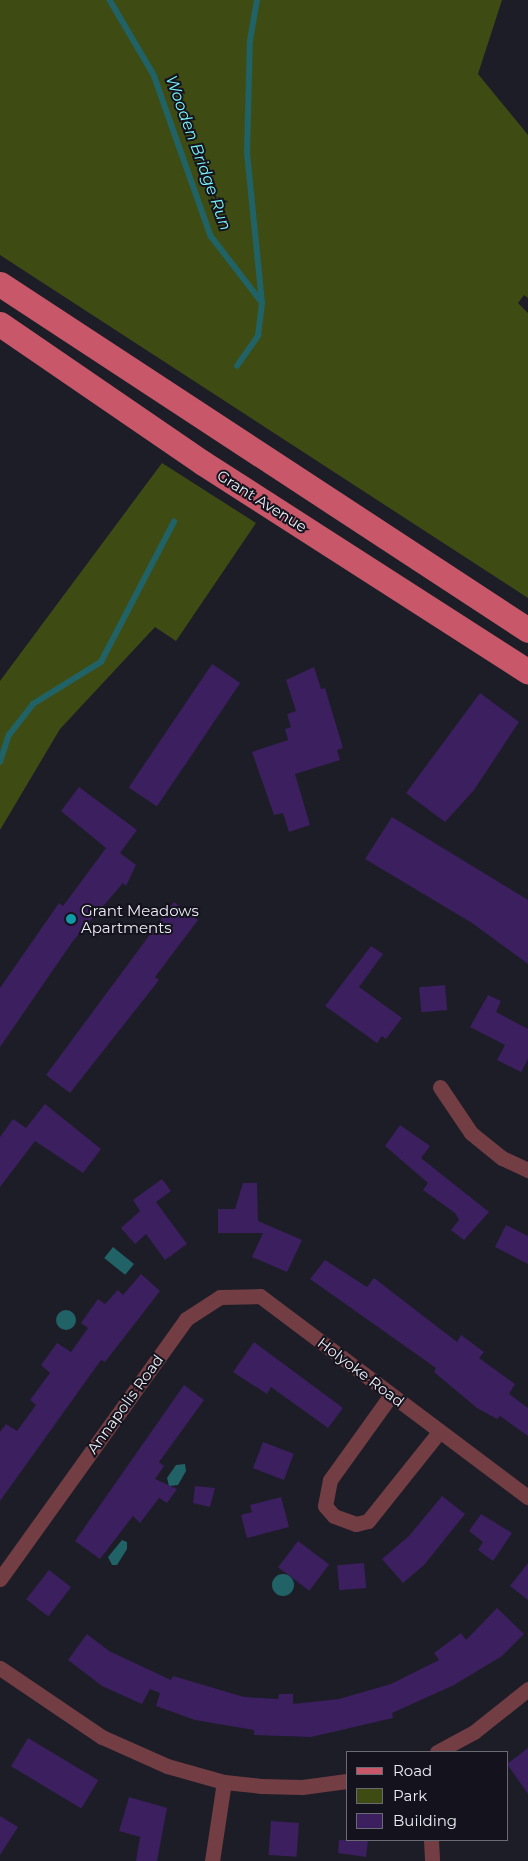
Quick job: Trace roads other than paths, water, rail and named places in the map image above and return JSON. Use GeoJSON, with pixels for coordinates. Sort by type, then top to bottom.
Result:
{"type":"FeatureCollection","features":[{"type":"Feature","properties":{"kind":"main road"},"geometry":{"type":"LineString","coordinates":[[0,284],[158,391],[528,630]]}},
{"type":"Feature","properties":{"kind":"main road","name":"Grant Avenue"},"geometry":{"type":"LineString","coordinates":[[0,324],[137,417],[528,672]]}},
{"type":"Feature","properties":{"kind":"main road"},"geometry":{"type":"LineString","coordinates":[[137,417],[158,391]]}},
{"type":"Feature","properties":{"kind":"street"},"geometry":{"type":"LineString","coordinates":[[440,1087],[471,1133],[502,1158],[528,1170]]}},
{"type":"Feature","properties":{"kind":"street","name":"Annapolis Road"},"geometry":{"type":"LineString","coordinates":[[0,1579],[186,1320],[220,1297],[249,1294],[283,1313]]}},
{"type":"Feature","properties":{"kind":"street","name":"Holyoke Road"},"geometry":{"type":"LineString","coordinates":[[283,1313],[528,1497]]}},
{"type":"Feature","properties":{"kind":"street"},"geometry":{"type":"LineString","coordinates":[[391,1394],[330,1480],[325,1506],[334,1516],[356,1524],[368,1521],[439,1432]]}},
{"type":"Feature","properties":{"kind":"street"},"geometry":{"type":"LineString","coordinates":[[0,1668],[102,1738],[167,1766],[224,1782],[302,1787],[346,1781]]}},
{"type":"Feature","properties":{"kind":"street"},"geometry":{"type":"LineString","coordinates":[[439,1751],[474,1732],[528,1689]]}},
{"type":"Feature","properties":{"kind":"street"},"geometry":{"type":"LineString","coordinates":[[212,1861],[224,1782]]}},
{"type":"Feature","properties":{"kind":"street"},"geometry":{"type":"LineString","coordinates":[[431,1841],[432,1861]]}},
{"type":"Feature","properties":{"kind":"waterway","name":"Wooden Bridge Run"},"geometry":{"type":"LineString","coordinates":[[110,0],[154,75],[211,236],[261,301]]}},
{"type":"Feature","properties":{"kind":"waterway"},"geometry":{"type":"LineString","coordinates":[[237,366],[258,336],[262,303],[247,152],[250,41],[257,0]]}},
{"type":"Feature","properties":{"kind":"waterway","name":"Wooden Bridge Run"},"geometry":{"type":"LineString","coordinates":[[0,762],[9,735],[33,704],[101,662],[174,522]]}},
{"type":"Feature","properties":{"kind":"place","name":"Grant Meadows Apartments"},"geometry":{"type":"Point","coordinates":[71,919]}}]}
